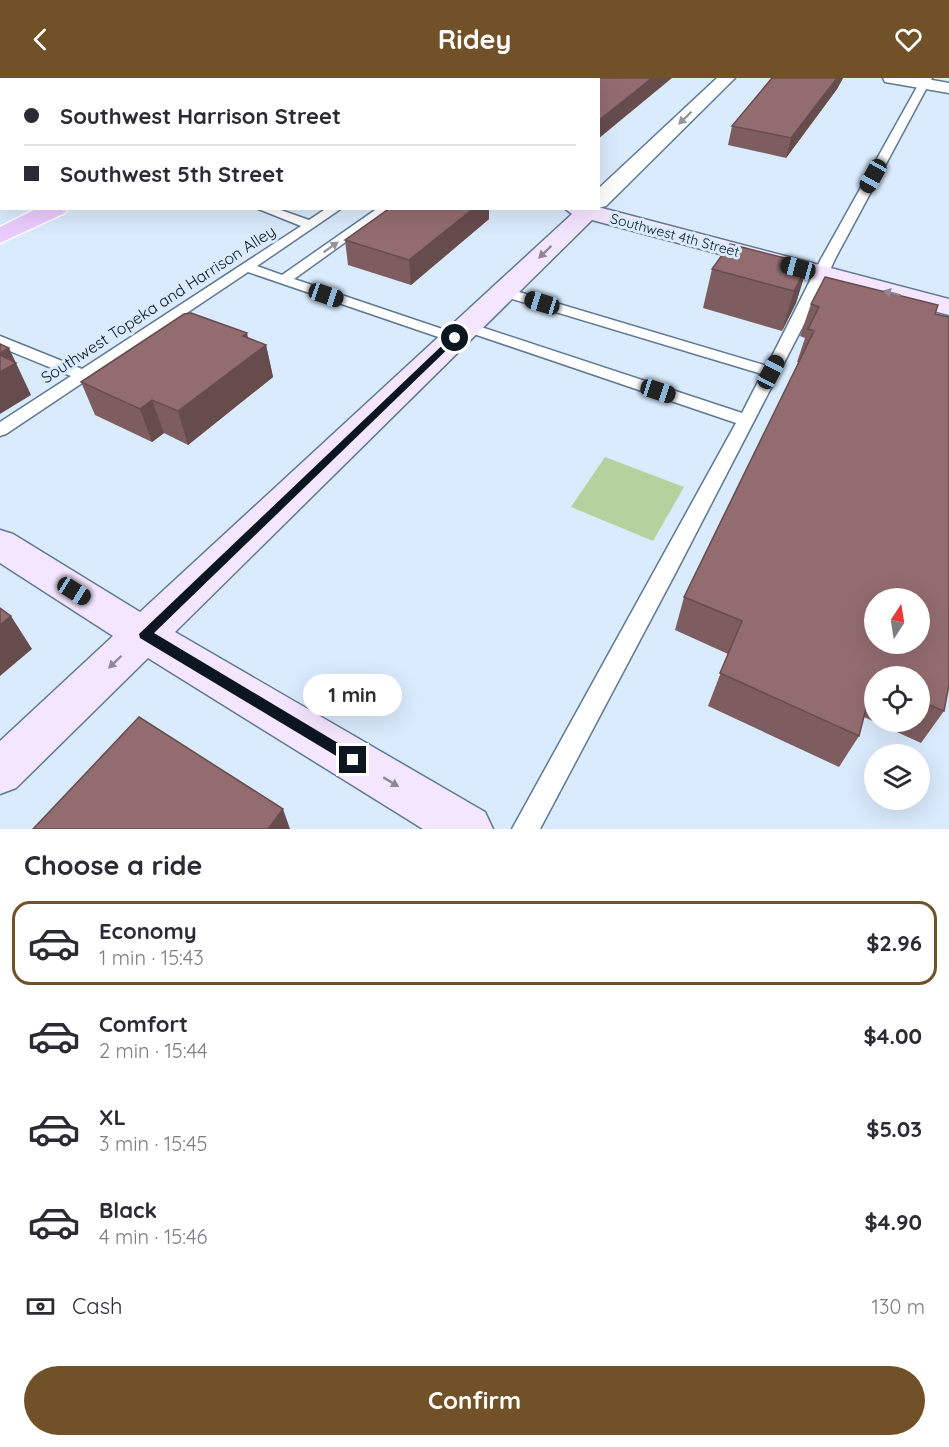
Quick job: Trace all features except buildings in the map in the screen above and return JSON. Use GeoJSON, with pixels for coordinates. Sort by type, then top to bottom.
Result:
{"type":"FeatureCollection","features":[{"type":"Feature","properties":{"kind":"main road"},"geometry":{"type":"LineString","coordinates":[[0,236],[53,210]]}},
{"type":"Feature","properties":{"kind":"street"},"geometry":{"type":"LineString","coordinates":[[600,196],[727,78]]}},
{"type":"Feature","properties":{"kind":"street"},"geometry":{"type":"LineString","coordinates":[[891,78],[926,81],[949,88]]}},
{"type":"Feature","properties":{"kind":"street"},"geometry":{"type":"LineString","coordinates":[[0,772],[504,292],[585,210]]}},
{"type":"Feature","properties":{"kind":"street","name":"Southwest 4th Street"},"geometry":{"type":"LineString","coordinates":[[598,210],[949,308]]}},
{"type":"Feature","properties":{"kind":"street"},"geometry":{"type":"LineString","coordinates":[[0,544],[468,829]]}},
{"type":"Feature","properties":{"kind":"lane"},"geometry":{"type":"LineString","coordinates":[[525,829],[926,81]]}},
{"type":"Feature","properties":{"kind":"lane"},"geometry":{"type":"LineString","coordinates":[[267,210],[311,225]]}},
{"type":"Feature","properties":{"kind":"lane","name":"Southwest Topeka and Harrison Alley"},"geometry":{"type":"LineString","coordinates":[[0,430],[333,210]]}},
{"type":"Feature","properties":{"kind":"lane"},"geometry":{"type":"LineString","coordinates":[[283,280],[384,210]]}},
{"type":"Feature","properties":{"kind":"lane"},"geometry":{"type":"LineString","coordinates":[[246,267],[746,420]]}},
{"type":"Feature","properties":{"kind":"lane"},"geometry":{"type":"LineString","coordinates":[[504,292],[771,372]]}},
{"type":"Feature","properties":{"kind":"lane"},"geometry":{"type":"LineString","coordinates":[[0,341],[82,375]]}},
{"type":"Feature","properties":{"kind":"green space"},"geometry":{"type":"Polygon","coordinates":[[[605,457],[684,487],[653,541],[571,507],[605,457]]]}},
{"type":"Feature","properties":{"kind":"route"},"geometry":{"type":"LineString","coordinates":[[353,760],[145,634],[455,338]]}}]}
